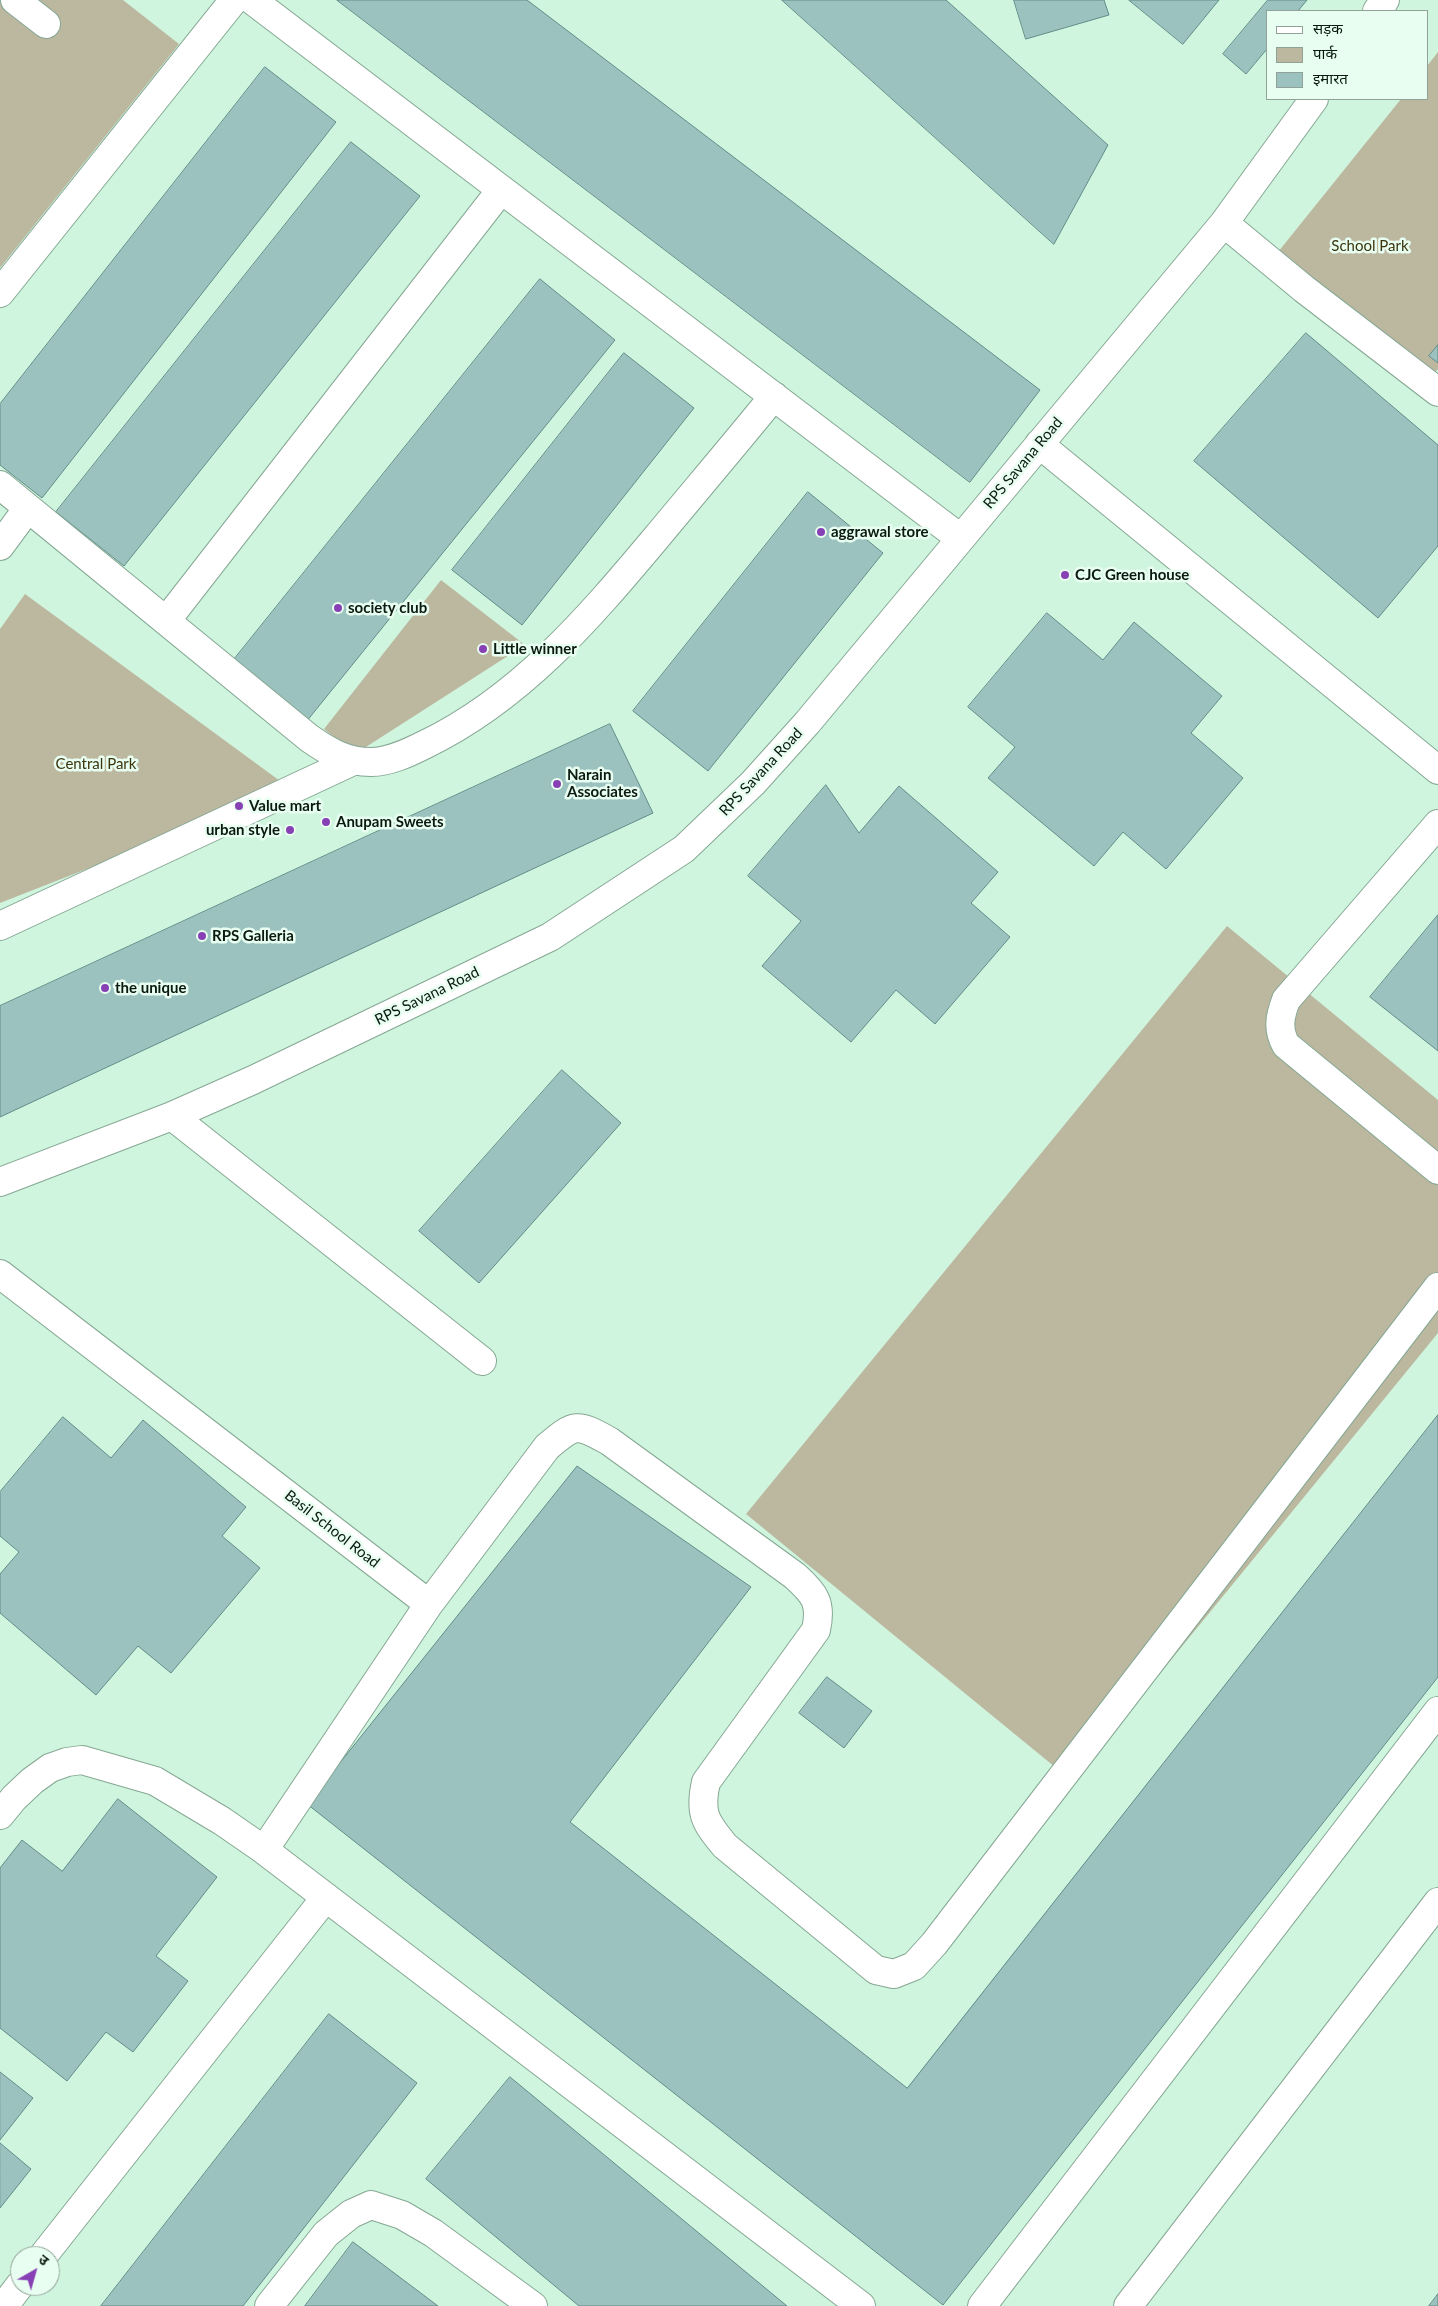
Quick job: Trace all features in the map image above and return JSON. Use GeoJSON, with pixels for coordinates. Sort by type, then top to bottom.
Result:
{"type":"FeatureCollection","features":[{"type":"Feature","properties":{"kind":"street"},"geometry":{"type":"LineString","coordinates":[[15,0],[46,24]]}},
{"type":"Feature","properties":{"kind":"street"},"geometry":{"type":"LineString","coordinates":[[0,293],[234,0]]}},
{"type":"Feature","properties":{"kind":"street"},"geometry":{"type":"LineString","coordinates":[[252,0],[960,538]]}},
{"type":"Feature","properties":{"kind":"street","name":"RPS Savana Road"},"geometry":{"type":"LineString","coordinates":[[0,1182],[172,1116],[253,1080],[550,936],[684,849],[753,783],[807,723],[1224,223],[1313,100]]}},
{"type":"Feature","properties":{"kind":"street"},"geometry":{"type":"LineString","coordinates":[[166,621],[501,190]]}},
{"type":"Feature","properties":{"kind":"street"},"geometry":{"type":"LineString","coordinates":[[1224,223],[1304,289],[1438,392]]}},
{"type":"Feature","properties":{"kind":"street"},"geometry":{"type":"LineString","coordinates":[[0,485],[309,738],[334,755],[353,761],[373,762],[393,758],[450,732],[494,703],[550,658],[612,591],[774,396]]}},
{"type":"Feature","properties":{"kind":"street"},"geometry":{"type":"LineString","coordinates":[[1040,444],[1438,770]]}},
{"type":"Feature","properties":{"kind":"street"},"geometry":{"type":"LineString","coordinates":[[0,546],[28,508]]}},
{"type":"Feature","properties":{"kind":"street"},"geometry":{"type":"LineString","coordinates":[[0,926],[353,761]]}},
{"type":"Feature","properties":{"kind":"street"},"geometry":{"type":"LineString","coordinates":[[1438,824],[1286,1000],[1280,1016],[1280,1034],[1286,1045],[1438,1170]]}},
{"type":"Feature","properties":{"kind":"street"},"geometry":{"type":"LineString","coordinates":[[172,1116],[482,1361]]}},
{"type":"Feature","properties":{"kind":"street","name":"Basil School Road"},"geometry":{"type":"LineString","coordinates":[[0,1274],[429,1604]]}},
{"type":"Feature","properties":{"kind":"street"},"geometry":{"type":"LineString","coordinates":[[264,1850],[429,1604],[547,1447],[566,1431],[585,1428],[609,1441],[795,1576],[812,1591],[818,1606],[819,1617],[816,1630],[706,1782],[701,1803],[709,1826],[725,1846],[876,1970],[894,1974],[914,1966],[934,1944],[1438,1288]]}},
{"type":"Feature","properties":{"kind":"street"},"geometry":{"type":"LineString","coordinates":[[982,2306],[1438,1711]]}},
{"type":"Feature","properties":{"kind":"street"},"geometry":{"type":"LineString","coordinates":[[5,1800],[50,1768],[67,1762],[82,1760],[155,1781],[222,1821],[264,1850],[861,2306]]}},
{"type":"Feature","properties":{"kind":"street"},"geometry":{"type":"LineString","coordinates":[[51,2246],[326,1897]]}},
{"type":"Feature","properties":{"kind":"street"},"geometry":{"type":"LineString","coordinates":[[1128,2306],[1438,1902]]}},
{"type":"Feature","properties":{"kind":"street"},"geometry":{"type":"LineString","coordinates":[[269,2306],[326,2234],[351,2214],[371,2205],[402,2215],[433,2233],[533,2306]]}},
{"type":"Feature","properties":{"kind":"street"},"geometry":{"type":"LineString","coordinates":[[4,2306],[12,2296]]}},
{"type":"Feature","properties":{"kind":"green space"},"geometry":{"type":"Polygon","coordinates":[[[0,0],[123,0],[179,44],[0,268],[0,0]]]}},
{"type":"Feature","properties":{"kind":"green space","name":"School Park"},"geometry":{"type":"Polygon","coordinates":[[[1438,52],[1438,369],[1428,381],[1274,257],[1400,100],[1428,100],[1428,65],[1438,52]]]}},
{"type":"Feature","properties":{"kind":"green space"},"geometry":{"type":"Polygon","coordinates":[[[441,580],[525,645],[355,754],[324,729],[441,580]]]}},
{"type":"Feature","properties":{"kind":"green space","name":"Central Park"},"geometry":{"type":"Polygon","coordinates":[[[25,594],[291,789],[0,903],[0,629],[25,594]]]}},
{"type":"Feature","properties":{"kind":"green space"},"geometry":{"type":"Polygon","coordinates":[[[1227,926],[1438,1100],[1438,1333],[1072,1781],[746,1514],[1227,926]]]}},
{"type":"Feature","properties":{"kind":"building"},"geometry":{"type":"Polygon","coordinates":[[[337,0],[527,0],[1040,390],[970,482],[337,0]]]}},
{"type":"Feature","properties":{"kind":"building"},"geometry":{"type":"Polygon","coordinates":[[[782,0],[946,0],[1108,145],[1054,244],[782,0]]]}},
{"type":"Feature","properties":{"kind":"building"},"geometry":{"type":"Polygon","coordinates":[[[1014,0],[1104,0],[1109,15],[1026,39],[1014,0]]]}},
{"type":"Feature","properties":{"kind":"building"},"geometry":{"type":"Polygon","coordinates":[[[1129,0],[1219,0],[1183,44],[1129,0]]]}},
{"type":"Feature","properties":{"kind":"building"},"geometry":{"type":"Polygon","coordinates":[[[1268,0],[1307,0],[1299,10],[1266,10],[1266,50],[1246,74],[1223,54],[1268,0]]]}},
{"type":"Feature","properties":{"kind":"building"},"geometry":{"type":"Polygon","coordinates":[[[265,67],[336,122],[42,498],[0,465],[0,404],[265,67]]]}},
{"type":"Feature","properties":{"kind":"building"},"geometry":{"type":"Polygon","coordinates":[[[351,142],[420,196],[124,566],[56,512],[351,142]]]}},
{"type":"Feature","properties":{"kind":"building"},"geometry":{"type":"Polygon","coordinates":[[[540,279],[615,340],[306,722],[232,662],[540,279]]]}},
{"type":"Feature","properties":{"kind":"building"},"geometry":{"type":"Polygon","coordinates":[[[1306,333],[1438,445],[1438,546],[1378,618],[1194,461],[1306,333]]]}},
{"type":"Feature","properties":{"kind":"building"},"geometry":{"type":"Polygon","coordinates":[[[1438,345],[1438,363],[1429,356],[1438,345]]]}},
{"type":"Feature","properties":{"kind":"building"},"geometry":{"type":"Polygon","coordinates":[[[624,353],[694,408],[522,625],[452,570],[624,353]]]}},
{"type":"Feature","properties":{"kind":"building"},"geometry":{"type":"Polygon","coordinates":[[[808,492],[883,553],[708,771],[633,711],[808,492]]]}},
{"type":"Feature","properties":{"kind":"building"},"geometry":{"type":"Polygon","coordinates":[[[1047,613],[1103,660],[1134,622],[1222,696],[1191,733],[1243,778],[1166,869],[1123,832],[1094,866],[988,778],[1015,747],[968,707],[1047,613]]]}},
{"type":"Feature","properties":{"kind":"building"},"geometry":{"type":"Polygon","coordinates":[[[610,724],[653,813],[0,1117],[0,1006],[610,724]]]}},
{"type":"Feature","properties":{"kind":"building"},"geometry":{"type":"Polygon","coordinates":[[[826,785],[859,833],[899,786],[998,872],[971,903],[1010,937],[935,1024],[896,990],[851,1042],[762,966],[801,921],[748,876],[826,785]]]}},
{"type":"Feature","properties":{"kind":"building"},"geometry":{"type":"Polygon","coordinates":[[[1438,915],[1438,1051],[1370,997],[1438,915]]]}},
{"type":"Feature","properties":{"kind":"building"},"geometry":{"type":"Polygon","coordinates":[[[562,1070],[621,1123],[479,1283],[419,1231],[562,1070]]]}},
{"type":"Feature","properties":{"kind":"building"},"geometry":{"type":"Polygon","coordinates":[[[1438,1415],[1438,1677],[943,2305],[307,1804],[577,1466],[751,1587],[570,1822],[907,2088],[1438,1415]]]}},
{"type":"Feature","properties":{"kind":"building"},"geometry":{"type":"Polygon","coordinates":[[[63,1417],[111,1458],[143,1420],[246,1507],[222,1536],[260,1568],[171,1673],[138,1646],[96,1695],[0,1613],[0,1574],[19,1552],[0,1536],[0,1492],[63,1417]]]}},
{"type":"Feature","properties":{"kind":"building"},"geometry":{"type":"Polygon","coordinates":[[[827,1677],[872,1711],[844,1748],[799,1713],[827,1677]]]}},
{"type":"Feature","properties":{"kind":"building"},"geometry":{"type":"Polygon","coordinates":[[[118,1799],[217,1877],[156,1956],[188,1981],[133,2052],[106,2032],[67,2081],[0,2028],[0,1868],[22,1840],[62,1871],[118,1799]]]}},
{"type":"Feature","properties":{"kind":"building"},"geometry":{"type":"Polygon","coordinates":[[[329,2014],[417,2083],[243,2306],[101,2306],[329,2014]]]}},
{"type":"Feature","properties":{"kind":"building"},"geometry":{"type":"Polygon","coordinates":[[[0,2072],[33,2098],[0,2140],[0,2072]]]}},
{"type":"Feature","properties":{"kind":"building"},"geometry":{"type":"Polygon","coordinates":[[[510,2077],[787,2306],[579,2306],[426,2179],[510,2077]]]}},
{"type":"Feature","properties":{"kind":"building"},"geometry":{"type":"Polygon","coordinates":[[[0,2143],[31,2169],[0,2208],[0,2143]]]}},
{"type":"Feature","properties":{"kind":"building"},"geometry":{"type":"Polygon","coordinates":[[[353,2242],[438,2306],[305,2306],[353,2242]]]}},
{"type":"Feature","properties":{"kind":"building"},"geometry":{"type":"Polygon","coordinates":[[[1438,2294],[1438,2306],[1429,2306],[1438,2294]]]}},
{"type":"Feature","properties":{"kind":"place","name":"aggrawal store"},"geometry":{"type":"Point","coordinates":[821,532]}},
{"type":"Feature","properties":{"kind":"place","name":"CJC Green house"},"geometry":{"type":"Point","coordinates":[1065,575]}},
{"type":"Feature","properties":{"kind":"place","name":"society club"},"geometry":{"type":"Point","coordinates":[338,608]}},
{"type":"Feature","properties":{"kind":"place","name":"Little winner"},"geometry":{"type":"Point","coordinates":[483,649]}},
{"type":"Feature","properties":{"kind":"place","name":"Narain Associates"},"geometry":{"type":"Point","coordinates":[557,784]}},
{"type":"Feature","properties":{"kind":"place","name":"Value mart"},"geometry":{"type":"Point","coordinates":[239,806]}},
{"type":"Feature","properties":{"kind":"place","name":"Anupam Sweets"},"geometry":{"type":"Point","coordinates":[326,822]}},
{"type":"Feature","properties":{"kind":"place","name":"urban style"},"geometry":{"type":"Point","coordinates":[290,830]}},
{"type":"Feature","properties":{"kind":"place","name":"RPS Galleria"},"geometry":{"type":"Point","coordinates":[202,936]}},
{"type":"Feature","properties":{"kind":"place","name":"the unique"},"geometry":{"type":"Point","coordinates":[105,988]}}]}
